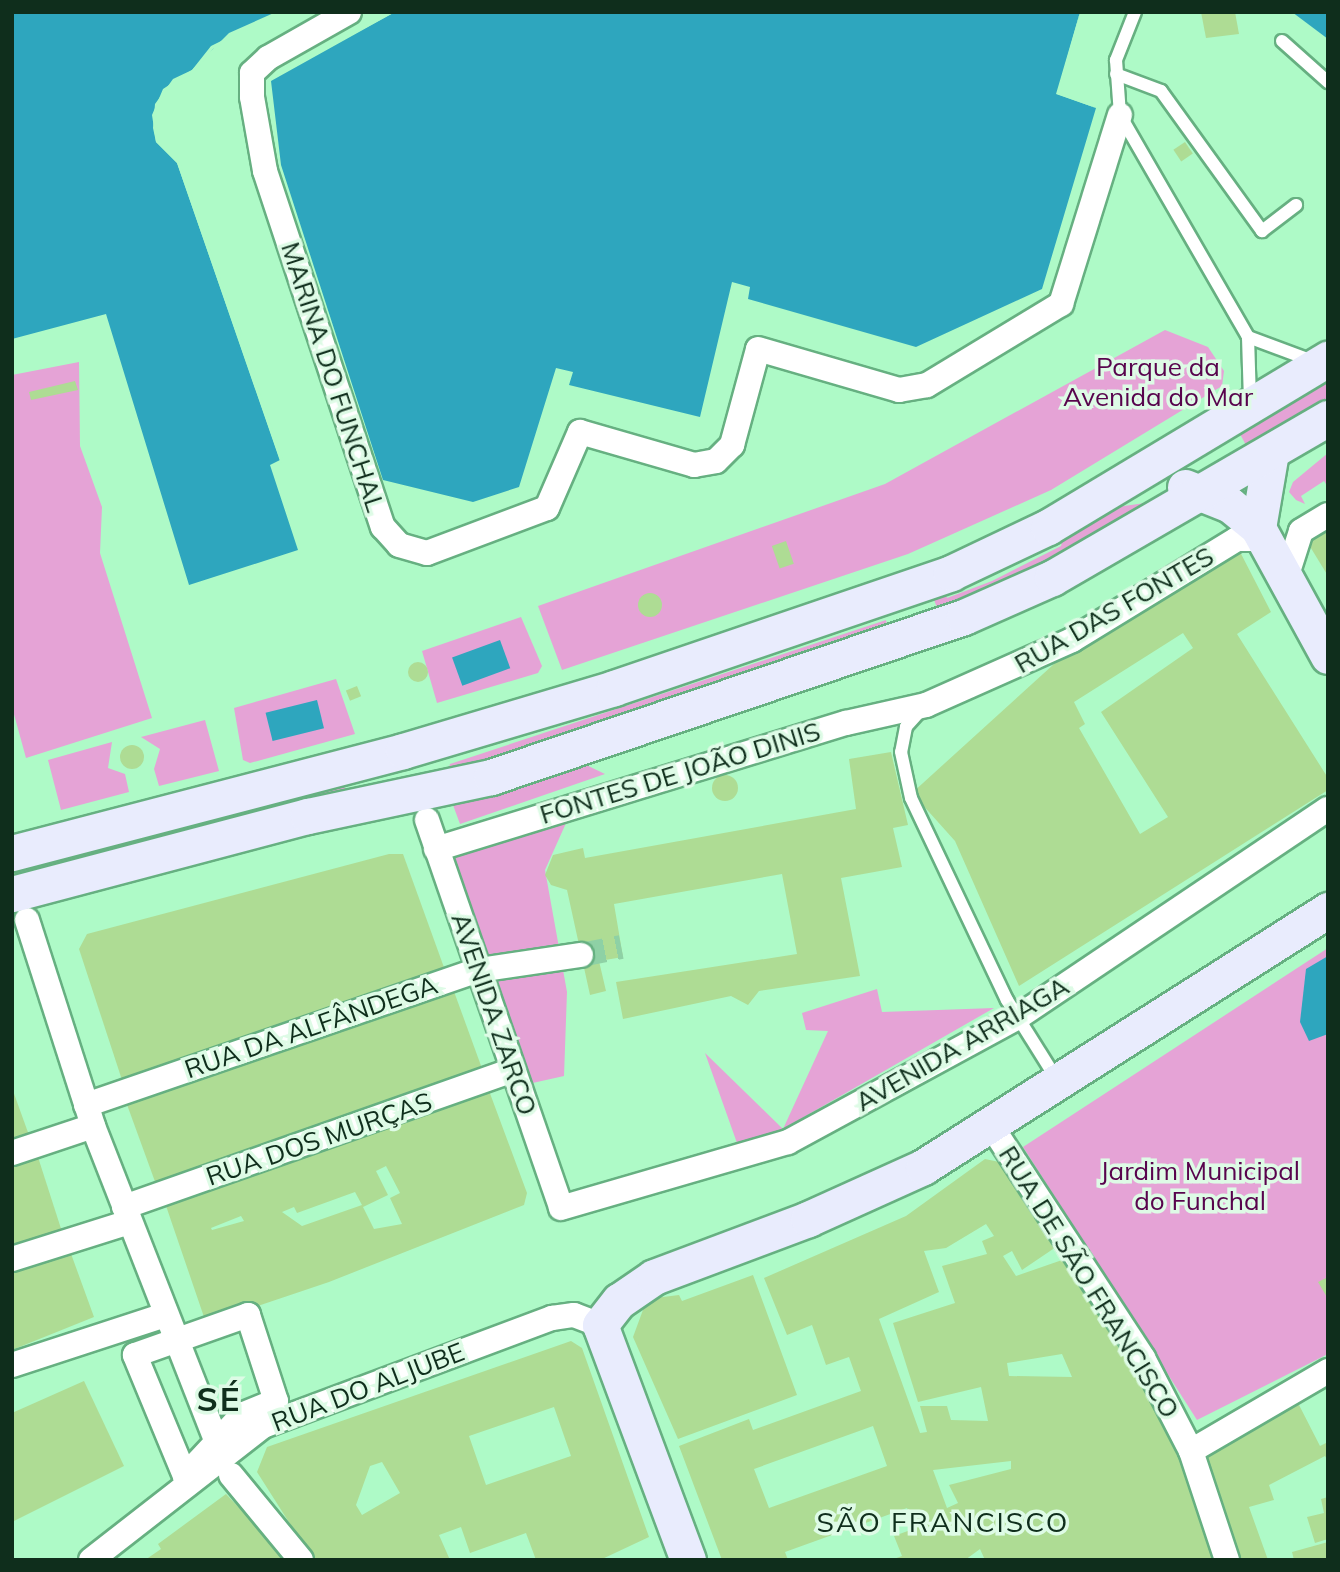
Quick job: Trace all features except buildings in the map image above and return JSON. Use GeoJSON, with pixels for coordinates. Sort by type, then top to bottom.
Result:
{"type":"FeatureCollection","features":[{"type":"Feature","properties":{"kind":"main road"},"geometry":{"type":"LineString","coordinates":[[12,853],[403,751],[652,675],[951,573],[1134,478],[1250,410],[1324,362]]}},
{"type":"Feature","properties":{"kind":"main road"},"geometry":{"type":"LineString","coordinates":[[19,907],[308,816],[491,777],[1011,599],[1328,418]]}},
{"type":"Feature","properties":{"kind":"main road"},"geometry":{"type":"LineString","coordinates":[[1261,533],[1271,452]]}},
{"type":"Feature","properties":{"kind":"main road"},"geometry":{"type":"LineString","coordinates":[[1134,478],[1204,491],[1261,533],[1328,656]]}},
{"type":"Feature","properties":{"kind":"main road"},"geometry":{"type":"LineString","coordinates":[[688,1560],[600,1325],[619,1301],[654,1276],[877,1190],[1058,1082],[1328,910]]}},
{"type":"Feature","properties":{"kind":"street","name":"MARINA DO FUNCHAL"},"geometry":{"type":"LineString","coordinates":[[349,12],[268,58],[252,73],[252,97],[265,171],[383,527],[399,545],[427,553],[547,508],[580,432],[694,465],[716,461],[732,445],[758,349],[899,390],[927,385],[1061,304],[1120,116]]}},
{"type":"Feature","properties":{"kind":"street"},"geometry":{"type":"LineString","coordinates":[[1286,578],[1301,531],[1328,515]]}},
{"type":"Feature","properties":{"kind":"street","name":"RUA DAS FONTES"},"geometry":{"type":"LineString","coordinates":[[926,705],[1072,640],[1237,539],[1261,533]]}},
{"type":"Feature","properties":{"kind":"street","name":"FONTES DE JOÃO DINIS"},"geometry":{"type":"LineString","coordinates":[[436,849],[846,723],[926,705]]}},
{"type":"Feature","properties":{"kind":"street","name":"AVENIDA ARRIAGA"},"geometry":{"type":"LineString","coordinates":[[561,1208],[788,1142],[1018,1017],[1328,808]]}},
{"type":"Feature","properties":{"kind":"street","name":"AVENIDA ZARCO"},"geometry":{"type":"LineString","coordinates":[[427,820],[561,1208]]}},
{"type":"Feature","properties":{"kind":"street"},"geometry":{"type":"LineString","coordinates":[[19,907],[127,1215],[217,1442]]}},
{"type":"Feature","properties":{"kind":"street","name":"RUA DA ALFÂNDEGA"},"geometry":{"type":"LineString","coordinates":[[12,1153],[90,1115],[479,970],[581,955]]}},
{"type":"Feature","properties":{"kind":"street","name":"RUA DOS MURÇAS"},"geometry":{"type":"LineString","coordinates":[[12,1259],[513,1070]]}},
{"type":"Feature","properties":{"kind":"street","name":"RUA DE SÃO FRANCISCO"},"geometry":{"type":"LineString","coordinates":[[990,1124],[1143,1359],[1191,1451],[1227,1560]]}},
{"type":"Feature","properties":{"kind":"street"},"geometry":{"type":"LineString","coordinates":[[12,1365],[166,1315]]}},
{"type":"Feature","properties":{"kind":"street"},"geometry":{"type":"LineString","coordinates":[[248,1315],[276,1401],[243,1414],[185,1476],[135,1355],[175,1341],[248,1315]]}},
{"type":"Feature","properties":{"kind":"street","name":"RUA DO ALJUBE"},"geometry":{"type":"LineString","coordinates":[[91,1560],[263,1426],[552,1318],[574,1315],[600,1325]]}},
{"type":"Feature","properties":{"kind":"street"},"geometry":{"type":"LineString","coordinates":[[1191,1451],[1328,1371]]}},
{"type":"Feature","properties":{"kind":"street"},"geometry":{"type":"LineString","coordinates":[[156,1405],[195,1389]]}},
{"type":"Feature","properties":{"kind":"street"},"geometry":{"type":"LineString","coordinates":[[231,1475],[301,1560]]}},
{"type":"Feature","properties":{"kind":"lane","name":"MARINA DO FUNCHAL"},"geometry":{"type":"LineString","coordinates":[[1120,116],[1116,60],[1135,12]]}},
{"type":"Feature","properties":{"kind":"lane"},"geometry":{"type":"LineString","coordinates":[[1282,41],[1328,82]]}},
{"type":"Feature","properties":{"kind":"lane"},"geometry":{"type":"LineString","coordinates":[[1116,74],[1161,91],[1262,231],[1296,205]]}},
{"type":"Feature","properties":{"kind":"lane"},"geometry":{"type":"LineString","coordinates":[[1120,116],[1248,337],[1250,410]]}},
{"type":"Feature","properties":{"kind":"lane"},"geometry":{"type":"LineString","coordinates":[[1248,337],[1324,362]]}},
{"type":"Feature","properties":{"kind":"lane"},"geometry":{"type":"LineString","coordinates":[[926,705],[906,727],[901,752],[911,797],[1018,1017],[1058,1082]]}},
{"type":"Feature","properties":{"kind":"green space","name":"Parque da Avenida do Mar"},"geometry":{"type":"Polygon","coordinates":[[[1165,330],[1208,347],[1224,371],[1222,386],[1051,490],[908,554],[562,670],[538,606],[885,484],[1165,330]]]}},
{"type":"Feature","properties":{"kind":"green space"},"geometry":{"type":"Polygon","coordinates":[[[79,362],[80,446],[102,507],[100,553],[152,718],[26,758],[12,707],[12,375],[79,362]]]}},
{"type":"Feature","properties":{"kind":"green space"},"geometry":{"type":"Polygon","coordinates":[[[1328,378],[1328,402],[1248,449],[1239,432],[1328,378]]]}},
{"type":"Feature","properties":{"kind":"green space"},"geometry":{"type":"Polygon","coordinates":[[[1328,453],[1328,487],[1324,481],[1301,496],[1305,504],[1296,500],[1289,492],[1293,482],[1328,453]]]}},
{"type":"Feature","properties":{"kind":"green space"},"geometry":{"type":"Polygon","coordinates":[[[1145,503],[1024,575],[938,610],[932,595],[944,591],[947,598],[992,581],[1061,546],[1064,534],[1110,508],[1145,503]]]}},
{"type":"Feature","properties":{"kind":"green space"},"geometry":{"type":"Polygon","coordinates":[[[521,617],[542,666],[538,673],[437,703],[422,651],[521,617]]]}},
{"type":"Feature","properties":{"kind":"green space"},"geometry":{"type":"Polygon","coordinates":[[[886,620],[887,625],[520,752],[448,771],[450,764],[886,620]]]}},
{"type":"Feature","properties":{"kind":"green space"},"geometry":{"type":"Polygon","coordinates":[[[336,679],[355,734],[250,763],[243,760],[234,708],[336,679]]]}},
{"type":"Feature","properties":{"kind":"green space"},"geometry":{"type":"Polygon","coordinates":[[[205,720],[219,771],[159,786],[154,769],[160,749],[141,737],[205,720]]]}},
{"type":"Feature","properties":{"kind":"green space"},"geometry":{"type":"Polygon","coordinates":[[[112,742],[108,768],[125,774],[129,792],[61,810],[48,760],[112,742]]]}},
{"type":"Feature","properties":{"kind":"green space"},"geometry":{"type":"Polygon","coordinates":[[[582,763],[605,774],[460,824],[453,805],[582,763]]]}},
{"type":"Feature","properties":{"kind":"green space"},"geometry":{"type":"Polygon","coordinates":[[[344,783],[345,789],[39,871],[37,862],[344,783]]]}},
{"type":"Feature","properties":{"kind":"green space"},"geometry":{"type":"Polygon","coordinates":[[[571,812],[545,870],[567,992],[564,1076],[519,1086],[444,846],[571,812]]]}},
{"type":"Feature","properties":{"kind":"green space","name":"Jardim Municipal do Funchal"},"geometry":{"type":"Polygon","coordinates":[[[1328,948],[1328,1354],[1197,1420],[1023,1147],[1328,948]]]}},
{"type":"Feature","properties":{"kind":"green space"},"geometry":{"type":"Polygon","coordinates":[[[877,989],[882,1012],[994,1008],[783,1129],[828,1031],[806,1030],[802,1013],[877,989]]]}},
{"type":"Feature","properties":{"kind":"green space"},"geometry":{"type":"Polygon","coordinates":[[[705,1053],[783,1129],[737,1143],[705,1053]]]}},
{"type":"Feature","properties":{"kind":"water"},"geometry":{"type":"Polygon","coordinates":[[[12,12],[276,12],[229,33],[192,70],[173,79],[155,104],[153,128],[156,142],[177,163],[280,460],[270,465],[298,550],[189,585],[106,314],[12,339],[12,12]]]}},
{"type":"Feature","properties":{"kind":"water"},"geometry":{"type":"Polygon","coordinates":[[[395,12],[1080,12],[1057,94],[1096,108],[1042,289],[916,347],[748,299],[750,287],[732,282],[700,417],[569,385],[573,372],[556,368],[519,487],[473,502],[383,480],[281,165],[271,81],[395,12]]]}},
{"type":"Feature","properties":{"kind":"water"},"geometry":{"type":"Polygon","coordinates":[[[1292,12],[1328,12],[1328,39],[1292,12]]]}},
{"type":"Feature","properties":{"kind":"water"},"geometry":{"type":"Polygon","coordinates":[[[500,640],[510,668],[462,686],[452,657],[500,640]]]}},
{"type":"Feature","properties":{"kind":"water"},"geometry":{"type":"Polygon","coordinates":[[[317,700],[324,728],[273,741],[266,713],[317,700]]]}},
{"type":"Feature","properties":{"kind":"water"},"geometry":{"type":"Polygon","coordinates":[[[1328,956],[1328,1034],[1309,1041],[1300,1022],[1306,969],[1328,956]]]}},
{"type":"Feature","properties":{"kind":"pier"},"geometry":{"type":"Polygon","coordinates":[[[280,12],[213,49],[194,73],[166,91],[156,115],[159,141],[180,162],[283,459],[281,464],[177,163],[156,142],[152,115],[163,89],[192,70],[211,46],[280,12]]]}},
{"type":"Feature","properties":{"kind":"pier"},"geometry":{"type":"Polygon","coordinates":[[[388,12],[395,12],[267,81],[269,78],[388,12]]]}},
{"type":"Feature","properties":{"kind":"pier"},"geometry":{"type":"Polygon","coordinates":[[[1080,12],[1061,92],[1096,108],[1056,94],[1080,12]]]}},
{"type":"Feature","properties":{"kind":"tunnel"},"geometry":{"type":"LineString","coordinates":[[581,955],[621,947]]}},
{"type":"Feature","properties":{"kind":"district","name":"SÉ"},"geometry":{"type":"Point","coordinates":[219,1399]}},
{"type":"Feature","properties":{"kind":"district","name":"SÃO FRANCISCO"},"geometry":{"type":"Point","coordinates":[943,1522]}}]}
